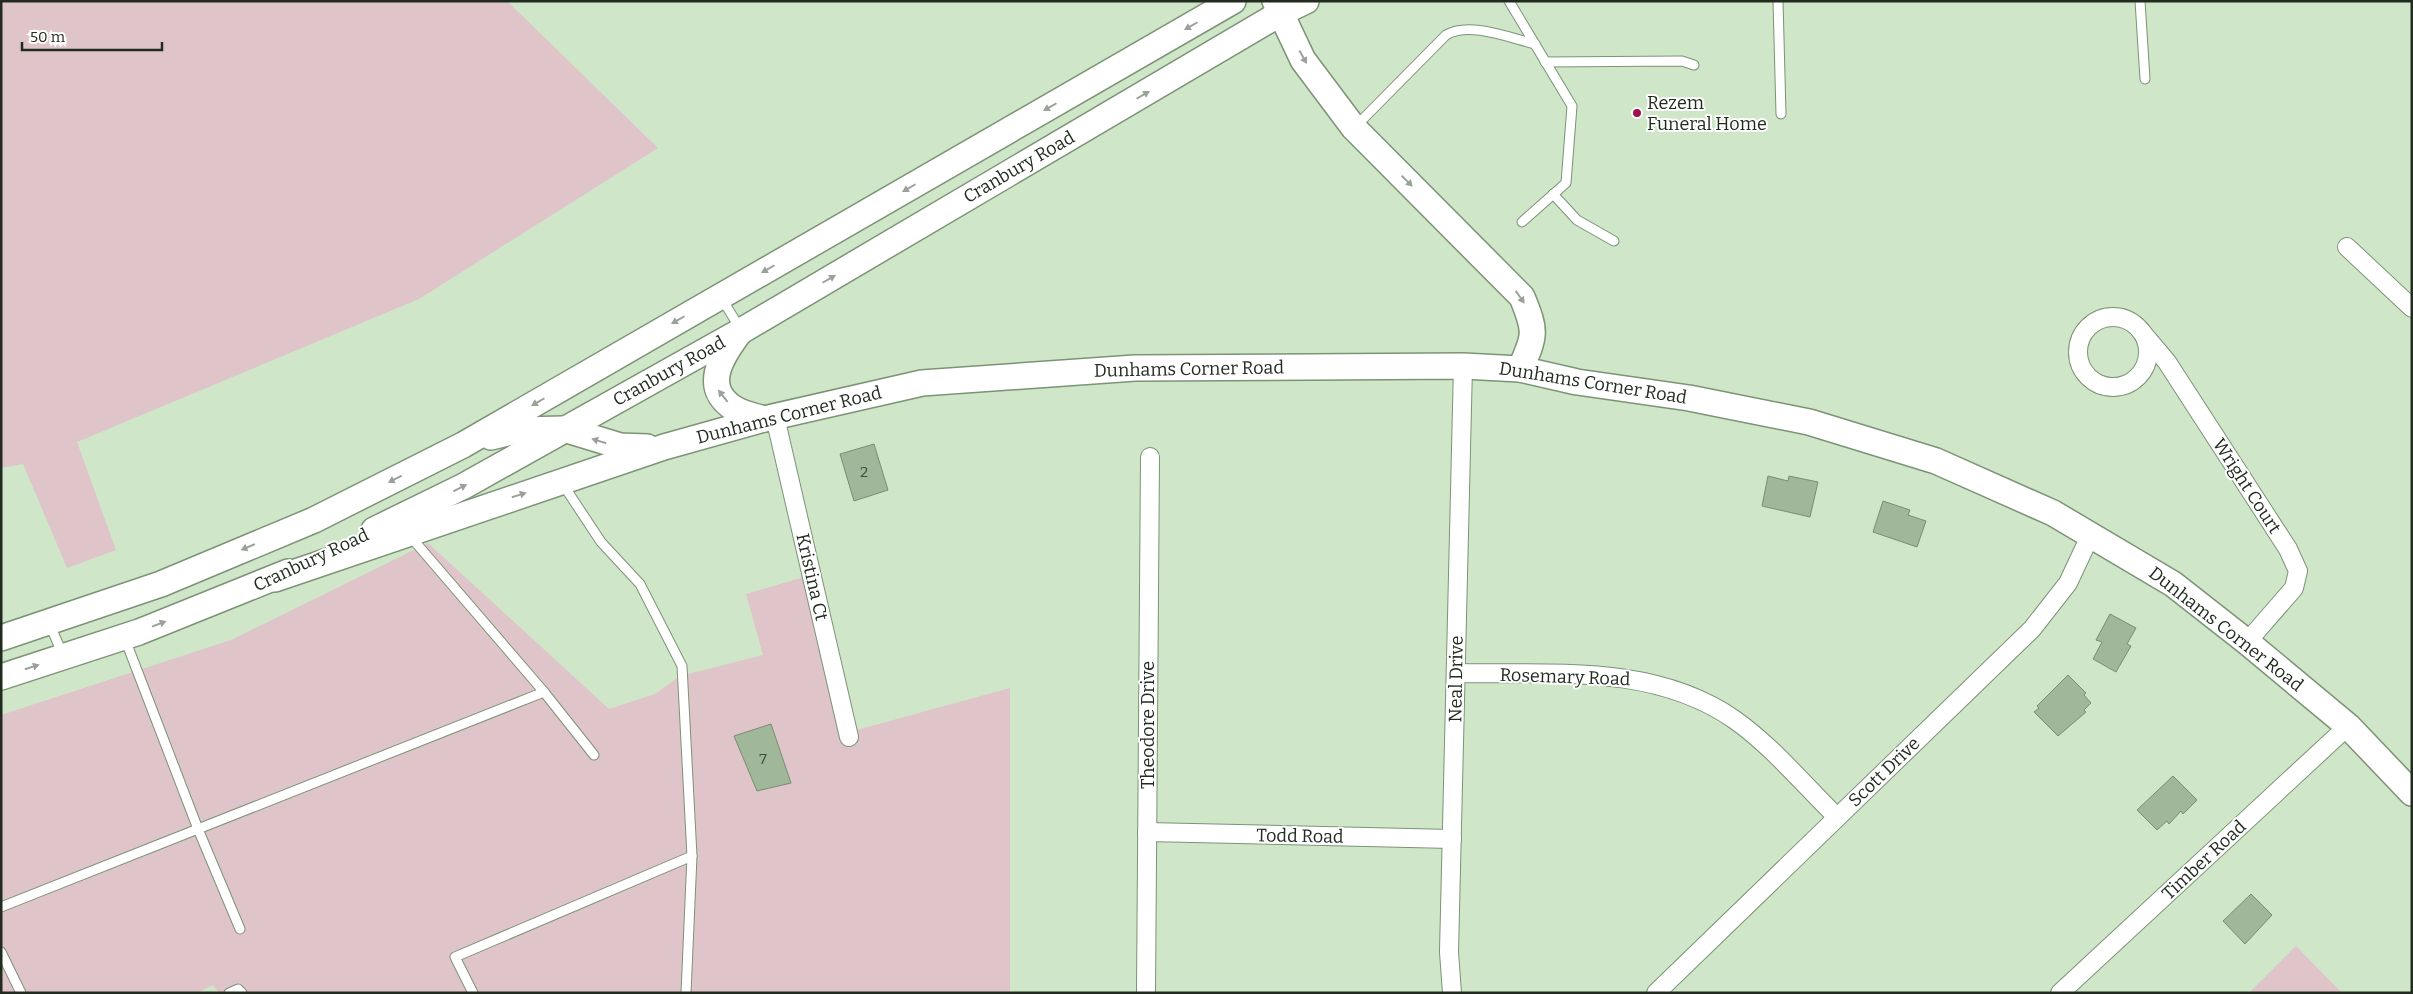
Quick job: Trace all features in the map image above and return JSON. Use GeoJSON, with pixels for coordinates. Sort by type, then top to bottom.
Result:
{"type":"FeatureCollection","features":[{"type":"Feature","properties":{"kind":"main road","name":"Cranbury Road"},"geometry":{"type":"LineString","coordinates":[[1,676],[124,637],[275,579],[464,486],[564,428],[741,331],[1278,7],[1306,1]]}},
{"type":"Feature","properties":{"kind":"main road","name":"Cranbury Road"},"geometry":{"type":"LineString","coordinates":[[1,638],[161,584],[314,520],[463,445],[1225,5]]}},
{"type":"Feature","properties":{"kind":"main road"},"geometry":{"type":"LineString","coordinates":[[1278,7],[1303,60],[1354,128],[1522,297],[1533,324],[1531,346],[1520,369]]}},
{"type":"Feature","properties":{"kind":"main road"},"geometry":{"type":"LineString","coordinates":[[741,331],[726,350],[716,374],[718,392],[734,408],[770,418]]}},
{"type":"Feature","properties":{"kind":"main road","name":"Dunhams Corner Road"},"geometry":{"type":"LineString","coordinates":[[664,447],[770,418],[922,383],[1135,368],[1463,366],[1520,369],[1577,382],[1688,398],[1809,422],[1936,461],[2053,513],[2173,584],[2247,642],[2348,726],[2412,793]]}},
{"type":"Feature","properties":{"kind":"main road"},"geometry":{"type":"LineString","coordinates":[[463,445],[520,430],[564,428],[620,446],[664,447]]}},
{"type":"Feature","properties":{"kind":"main road"},"geometry":{"type":"LineString","coordinates":[[275,579],[664,447]]}},
{"type":"Feature","properties":{"kind":"street"},"geometry":{"type":"LineString","coordinates":[[2347,247],[2412,308]]}},
{"type":"Feature","properties":{"kind":"street","name":"Wright Court"},"geometry":{"type":"LineString","coordinates":[[2140,330],[2146,340],[2147,362],[2140,375],[2131,382],[2110,388],[2099,385],[2083,371],[2077,357],[2078,342],[2083,332],[2091,324],[2100,319],[2117,318],[2132,323],[2140,330],[2167,362],[2288,548],[2298,571],[2294,588],[2247,642]]}},
{"type":"Feature","properties":{"kind":"street","name":"Neal Drive"},"geometry":{"type":"LineString","coordinates":[[1452,993],[1449,952],[1463,366]]}},
{"type":"Feature","properties":{"kind":"street","name":"Kristina Ct"},"geometry":{"type":"LineString","coordinates":[[770,418],[849,737]]}},
{"type":"Feature","properties":{"kind":"street","name":"Theodore Drive"},"geometry":{"type":"LineString","coordinates":[[1146,993],[1150,457]]}},
{"type":"Feature","properties":{"kind":"street","name":"Scott Drive"},"geometry":{"type":"LineString","coordinates":[[1656,993],[2032,630],[2068,583],[2091,534]]}},
{"type":"Feature","properties":{"kind":"street","name":"Rosemary Road"},"geometry":{"type":"LineString","coordinates":[[1456,673],[1618,676],[1643,680],[1684,692],[1714,707],[1756,736],[1837,817]]}},
{"type":"Feature","properties":{"kind":"street","name":"Timber Road"},"geometry":{"type":"LineString","coordinates":[[2060,993],[2348,726]]}},
{"type":"Feature","properties":{"kind":"street","name":"Todd Road"},"geometry":{"type":"LineString","coordinates":[[1147,832],[1452,839]]}},
{"type":"Feature","properties":{"kind":"lane"},"geometry":{"type":"LineString","coordinates":[[1509,1],[1572,106],[1566,183],[1522,222]]}},
{"type":"Feature","properties":{"kind":"lane"},"geometry":{"type":"LineString","coordinates":[[1778,1],[1781,114]]}},
{"type":"Feature","properties":{"kind":"lane"},"geometry":{"type":"LineString","coordinates":[[2140,1],[2146,79]]}},
{"type":"Feature","properties":{"kind":"lane"},"geometry":{"type":"LineString","coordinates":[[1354,128],[1446,35],[1455,30],[1467,28],[1535,44]]}},
{"type":"Feature","properties":{"kind":"lane"},"geometry":{"type":"LineString","coordinates":[[1545,62],[1682,61],[1694,65]]}},
{"type":"Feature","properties":{"kind":"lane"},"geometry":{"type":"LineString","coordinates":[[1553,194],[1577,220],[1614,241]]}},
{"type":"Feature","properties":{"kind":"lane"},"geometry":{"type":"LineString","coordinates":[[721,296],[741,331]]}},
{"type":"Feature","properties":{"kind":"lane"},"geometry":{"type":"LineString","coordinates":[[560,481],[601,542],[640,584],[682,666],[692,856],[686,993]]}},
{"type":"Feature","properties":{"kind":"lane"},"geometry":{"type":"LineString","coordinates":[[407,533],[544,692],[594,755]]}},
{"type":"Feature","properties":{"kind":"lane"},"geometry":{"type":"LineString","coordinates":[[49,623],[64,657]]}},
{"type":"Feature","properties":{"kind":"lane"},"geometry":{"type":"LineString","coordinates":[[124,637],[198,829],[240,929]]}},
{"type":"Feature","properties":{"kind":"lane"},"geometry":{"type":"LineString","coordinates":[[1,907],[544,692]]}},
{"type":"Feature","properties":{"kind":"lane"},"geometry":{"type":"LineString","coordinates":[[473,993],[455,957],[692,856]]}},
{"type":"Feature","properties":{"kind":"lane"},"geometry":{"type":"LineString","coordinates":[[1,952],[21,993]]}},
{"type":"Feature","properties":{"kind":"lane"},"geometry":{"type":"LineString","coordinates":[[229,993],[238,989],[242,993]]}},
{"type":"Feature","properties":{"kind":"shaded area"},"geometry":{"type":"Polygon","coordinates":[[[1,1],[507,1],[658,148],[419,299],[77,442],[116,550],[67,568],[23,464],[1,468],[1,1]]]}},
{"type":"Feature","properties":{"kind":"shaded area"},"geometry":{"type":"Polygon","coordinates":[[[428,543],[609,709],[655,694],[680,676],[763,655],[746,594],[808,576],[853,731],[1010,688],[1010,993],[219,993],[213,985],[197,993],[1,993],[1,715],[231,640],[428,543]]]}},
{"type":"Feature","properties":{"kind":"shaded area"},"geometry":{"type":"Polygon","coordinates":[[[2296,946],[2342,993],[2249,993],[2296,946]]]}},
{"type":"Feature","properties":{"kind":"building"},"geometry":{"type":"Polygon","coordinates":[[[874,444],[888,490],[854,501],[840,454],[874,444]]]}},
{"type":"Feature","properties":{"kind":"building"},"geometry":{"type":"Polygon","coordinates":[[[1768,476],[1788,481],[1789,476],[1818,482],[1810,517],[1762,506],[1768,476]]]}},
{"type":"Feature","properties":{"kind":"building"},"geometry":{"type":"Polygon","coordinates":[[[1883,501],[1910,510],[1908,515],[1926,521],[1917,547],[1873,532],[1883,501]]]}},
{"type":"Feature","properties":{"kind":"building"},"geometry":{"type":"Polygon","coordinates":[[[2110,614],[2136,628],[2127,644],[2131,646],[2116,672],[2093,659],[2102,642],[2096,640],[2110,614]]]}},
{"type":"Feature","properties":{"kind":"building"},"geometry":{"type":"Polygon","coordinates":[[[2068,675],[2086,693],[2084,695],[2091,703],[2084,710],[2086,712],[2058,736],[2034,712],[2039,708],[2037,706],[2068,675]]]}},
{"type":"Feature","properties":{"kind":"building"},"geometry":{"type":"Polygon","coordinates":[[[771,724],[791,783],[757,791],[734,736],[771,724]]]}},
{"type":"Feature","properties":{"kind":"building"},"geometry":{"type":"Polygon","coordinates":[[[2173,776],[2197,800],[2183,814],[2181,811],[2169,824],[2167,821],[2157,830],[2137,810],[2173,776]]]}},
{"type":"Feature","properties":{"kind":"building"},"geometry":{"type":"Polygon","coordinates":[[[2251,894],[2272,915],[2245,944],[2223,921],[2251,894]]]}},
{"type":"Feature","properties":{"kind":"place","name":"Rezem Funeral Home"},"geometry":{"type":"Point","coordinates":[1637,113]}}]}
